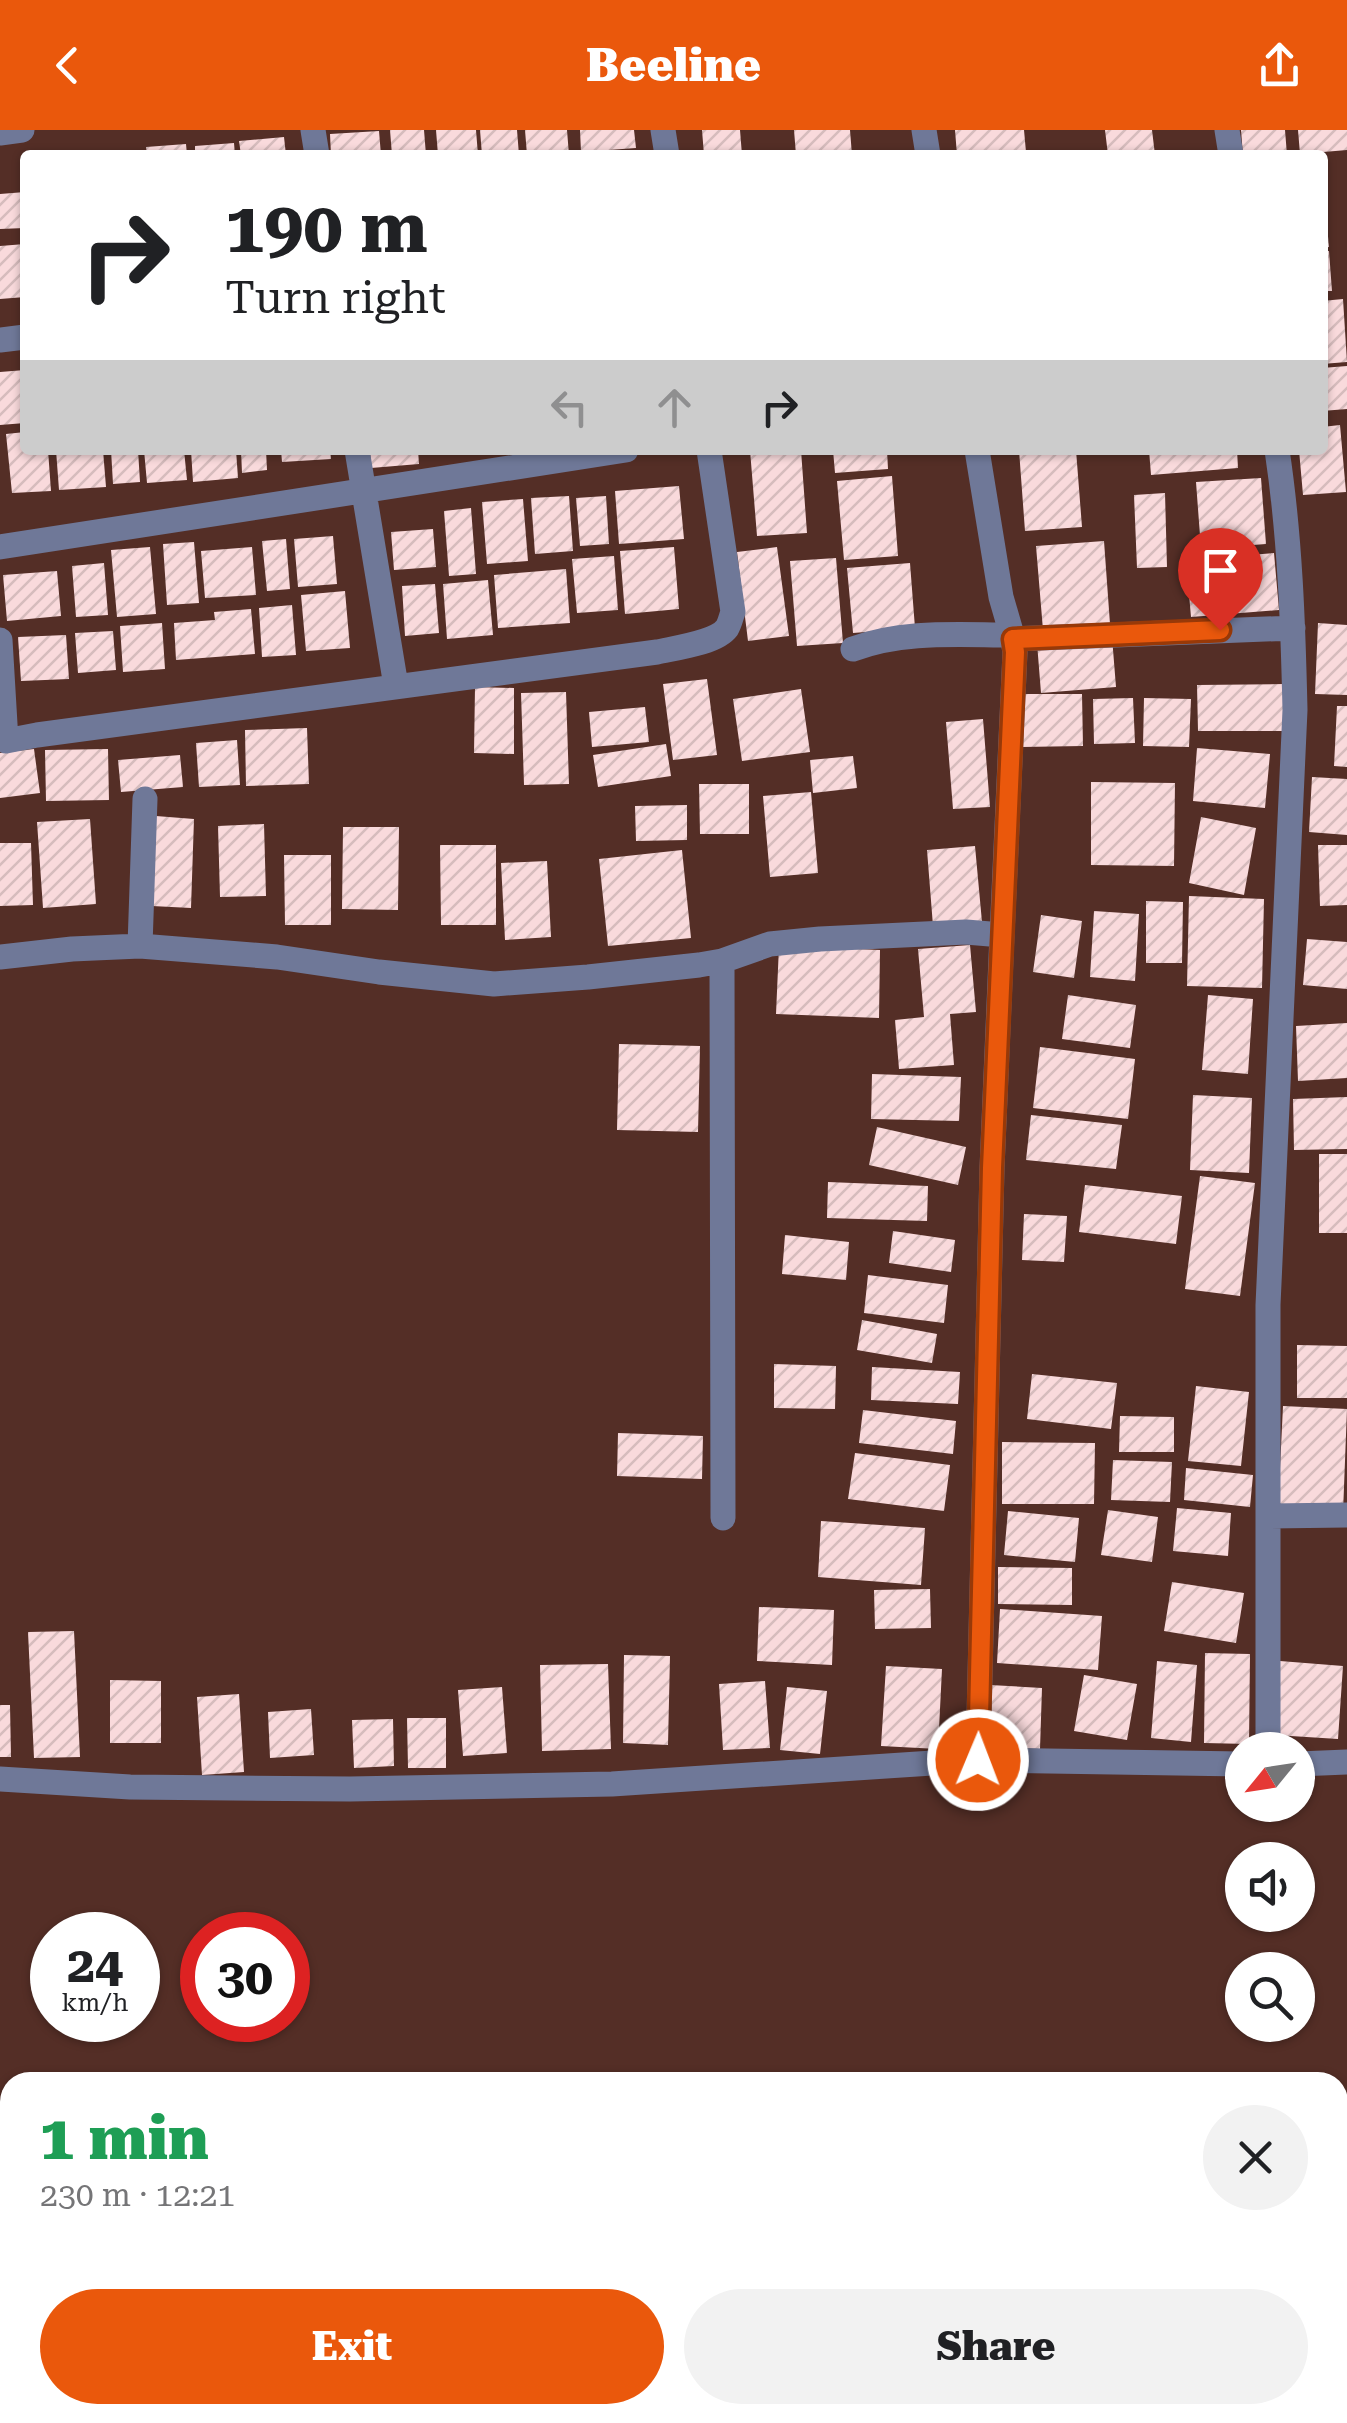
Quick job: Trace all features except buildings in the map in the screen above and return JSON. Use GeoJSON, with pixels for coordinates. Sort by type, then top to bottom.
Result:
{"type":"FeatureCollection","features":[{"type":"Feature","properties":{"kind":"street"},"geometry":{"type":"LineString","coordinates":[[0,133],[22,130]]}},
{"type":"Feature","properties":{"kind":"street"},"geometry":{"type":"LineString","coordinates":[[358,455],[396,686]]}},
{"type":"Feature","properties":{"kind":"street"},"geometry":{"type":"LineString","coordinates":[[0,547],[593,455]]}},
{"type":"Feature","properties":{"kind":"street"},"geometry":{"type":"LineString","coordinates":[[0,640],[3,742],[657,652],[712,638],[727,629],[733,612],[709,455]]}},
{"type":"Feature","properties":{"kind":"street"},"geometry":{"type":"LineString","coordinates":[[978,455],[1001,597],[1015,652],[992,1168],[978,1760]]}},
{"type":"Feature","properties":{"kind":"street"},"geometry":{"type":"LineString","coordinates":[[1268,1732],[1268,1306],[1295,710],[1285,507],[1277,455]]}},
{"type":"Feature","properties":{"kind":"street"},"geometry":{"type":"LineString","coordinates":[[853,650],[902,638],[1293,628]]}},
{"type":"Feature","properties":{"kind":"street"},"geometry":{"type":"LineString","coordinates":[[140,946],[145,799]]}},
{"type":"Feature","properties":{"kind":"street"},"geometry":{"type":"LineString","coordinates":[[0,956],[140,946],[277,956],[494,984],[588,978],[722,961],[770,944],[820,939],[1002,934]]}},
{"type":"Feature","properties":{"kind":"street"},"geometry":{"type":"LineString","coordinates":[[722,961],[724,1518]]}},
{"type":"Feature","properties":{"kind":"street"},"geometry":{"type":"LineString","coordinates":[[1268,1516],[1347,1514]]}},
{"type":"Feature","properties":{"kind":"street"},"geometry":{"type":"LineString","coordinates":[[0,1779],[130,1787],[350,1790],[612,1784],[978,1760],[1225,1764]]}},
{"type":"Feature","properties":{"kind":"street"},"geometry":{"type":"LineString","coordinates":[[1315,1763],[1347,1762]]}},
{"type":"Feature","properties":{"kind":"route"},"geometry":{"type":"LineString","coordinates":[[978,1760],[992,1168],[1013,639],[1220,630]]}}]}
